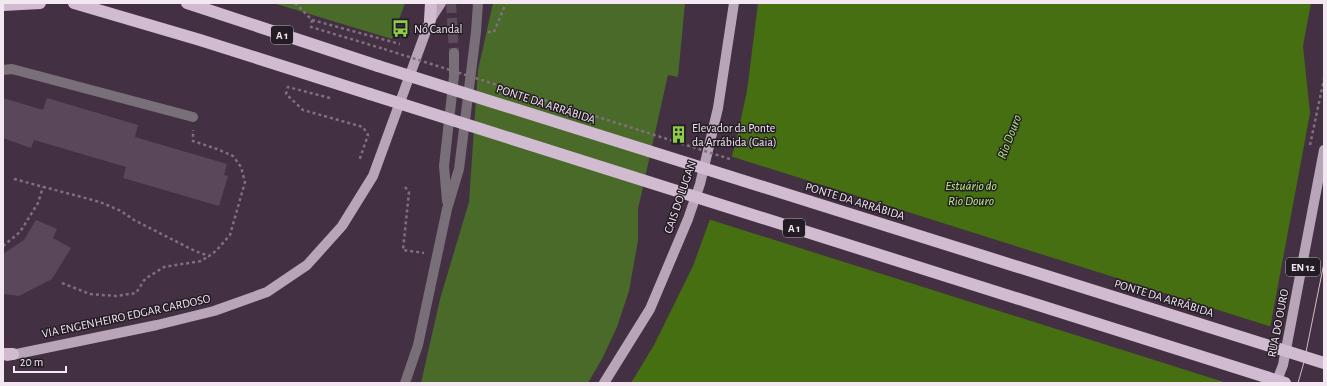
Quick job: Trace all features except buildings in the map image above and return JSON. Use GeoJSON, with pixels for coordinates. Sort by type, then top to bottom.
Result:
{"type":"FeatureCollection","features":[{"type":"Feature","properties":{"kind":"highway"},"geometry":{"type":"LineString","coordinates":[[3,5],[40,3]]}},
{"type":"Feature","properties":{"kind":"highway","name":"A 1"},"geometry":{"type":"LineString","coordinates":[[74,3],[200,40],[1285,383]]}},
{"type":"Feature","properties":{"kind":"highway","name":"PONTE DA ARRÁBIDA"},"geometry":{"type":"LineString","coordinates":[[187,3],[378,66],[1324,363]]}},
{"type":"Feature","properties":{"kind":"highway"},"geometry":{"type":"LineString","coordinates":[[430,20],[431,3]]}},
{"type":"Feature","properties":{"kind":"main road","name":"VIA ENGENHEIRO EDGAR CARDOSO"},"geometry":{"type":"LineString","coordinates":[[6,355],[157,325],[214,311],[267,292],[306,265],[342,226],[373,176],[430,20],[441,3]]}},
{"type":"Feature","properties":{"kind":"main road","name":"CAIS DO LUGAN"},"geometry":{"type":"LineString","coordinates":[[604,383],[650,309],[688,219],[700,184],[718,108],[734,3]]}},
{"type":"Feature","properties":{"kind":"main road","name":"RUA DO OURO"},"geometry":{"type":"LineString","coordinates":[[1276,383],[1283,364],[1324,150]]}},
{"type":"Feature","properties":{"kind":"street"},"geometry":{"type":"LineString","coordinates":[[405,383],[418,345],[447,209],[459,169],[476,32],[478,3]]}},
{"type":"Feature","properties":{"kind":"street"},"geometry":{"type":"LineString","coordinates":[[447,209],[444,166],[454,76],[454,53]]}},
{"type":"Feature","properties":{"kind":"street"},"geometry":{"type":"LineString","coordinates":[[3,70],[12,69],[193,117]]}},
{"type":"Feature","properties":{"kind":"path"},"geometry":{"type":"LineString","coordinates":[[295,3],[312,20],[400,44]]}},
{"type":"Feature","properties":{"kind":"path"},"geometry":{"type":"LineString","coordinates":[[476,32],[494,32],[506,3]]}},
{"type":"Feature","properties":{"kind":"path"},"geometry":{"type":"LineString","coordinates":[[312,20],[310,27],[384,49]]}},
{"type":"Feature","properties":{"kind":"path"},"geometry":{"type":"LineString","coordinates":[[337,100],[288,87],[286,94],[303,110],[363,127],[368,135],[359,161]]}},
{"type":"Feature","properties":{"kind":"path"},"geometry":{"type":"LineString","coordinates":[[62,283],[90,294],[116,296],[136,293],[145,279],[164,267],[201,261],[216,251],[230,235],[245,182],[241,167],[233,156],[193,141],[193,117]]}},
{"type":"Feature","properties":{"kind":"path"},"geometry":{"type":"LineString","coordinates":[[14,179],[107,205],[195,251],[209,256]]}},
{"type":"Feature","properties":{"kind":"path"},"geometry":{"type":"LineString","coordinates":[[3,246],[20,232],[38,203],[43,187]]}},
{"type":"Feature","properties":{"kind":"path"},"geometry":{"type":"LineString","coordinates":[[405,187],[409,192],[403,250],[424,253]]}},
{"type":"Feature","properties":{"kind":"shaded area"},"geometry":{"type":"Polygon","coordinates":[[[273,3],[405,3],[392,39],[273,3]]]}},
{"type":"Feature","properties":{"kind":"shaded area"},"geometry":{"type":"Polygon","coordinates":[[[493,3],[685,3],[678,77],[668,75],[638,209],[638,241],[629,291],[617,327],[603,357],[588,383],[421,383],[440,299],[469,202],[478,70],[493,3]]]}},
{"type":"Feature","properties":{"kind":"water","name":"Estuário do Rio Douro"},"geometry":{"type":"Polygon","coordinates":[[[758,3],[1311,3],[1303,46],[1310,113],[1271,323],[1251,383],[631,383],[654,345],[693,266],[721,189],[735,146],[747,91],[758,3]]]}},
{"type":"Feature","properties":{"kind":"pier"},"geometry":{"type":"Polygon","coordinates":[[[730,156],[1272,327],[1253,383],[1227,383],[708,219],[730,156]]]}},
{"type":"Feature","properties":{"kind":"tunnel"},"geometry":{"type":"LineString","coordinates":[[451,3],[454,53]]}},
{"type":"Feature","properties":{"kind":"tram line"},"geometry":{"type":"LineString","coordinates":[[1298,383],[1304,362],[1324,263]]}},
{"type":"Feature","properties":{"kind":"place","name":"Nó Candal"},"geometry":{"type":"Point","coordinates":[401,29]}},
{"type":"Feature","properties":{"kind":"place","name":"Elevador da Ponte da Arrábida (Gaia)"},"geometry":{"type":"Point","coordinates":[679,135]}},
{"type":"Feature","properties":{"kind":"water label","name":"Rio Douro"},"geometry":{"type":"Point","coordinates":[1010,137]}}]}
